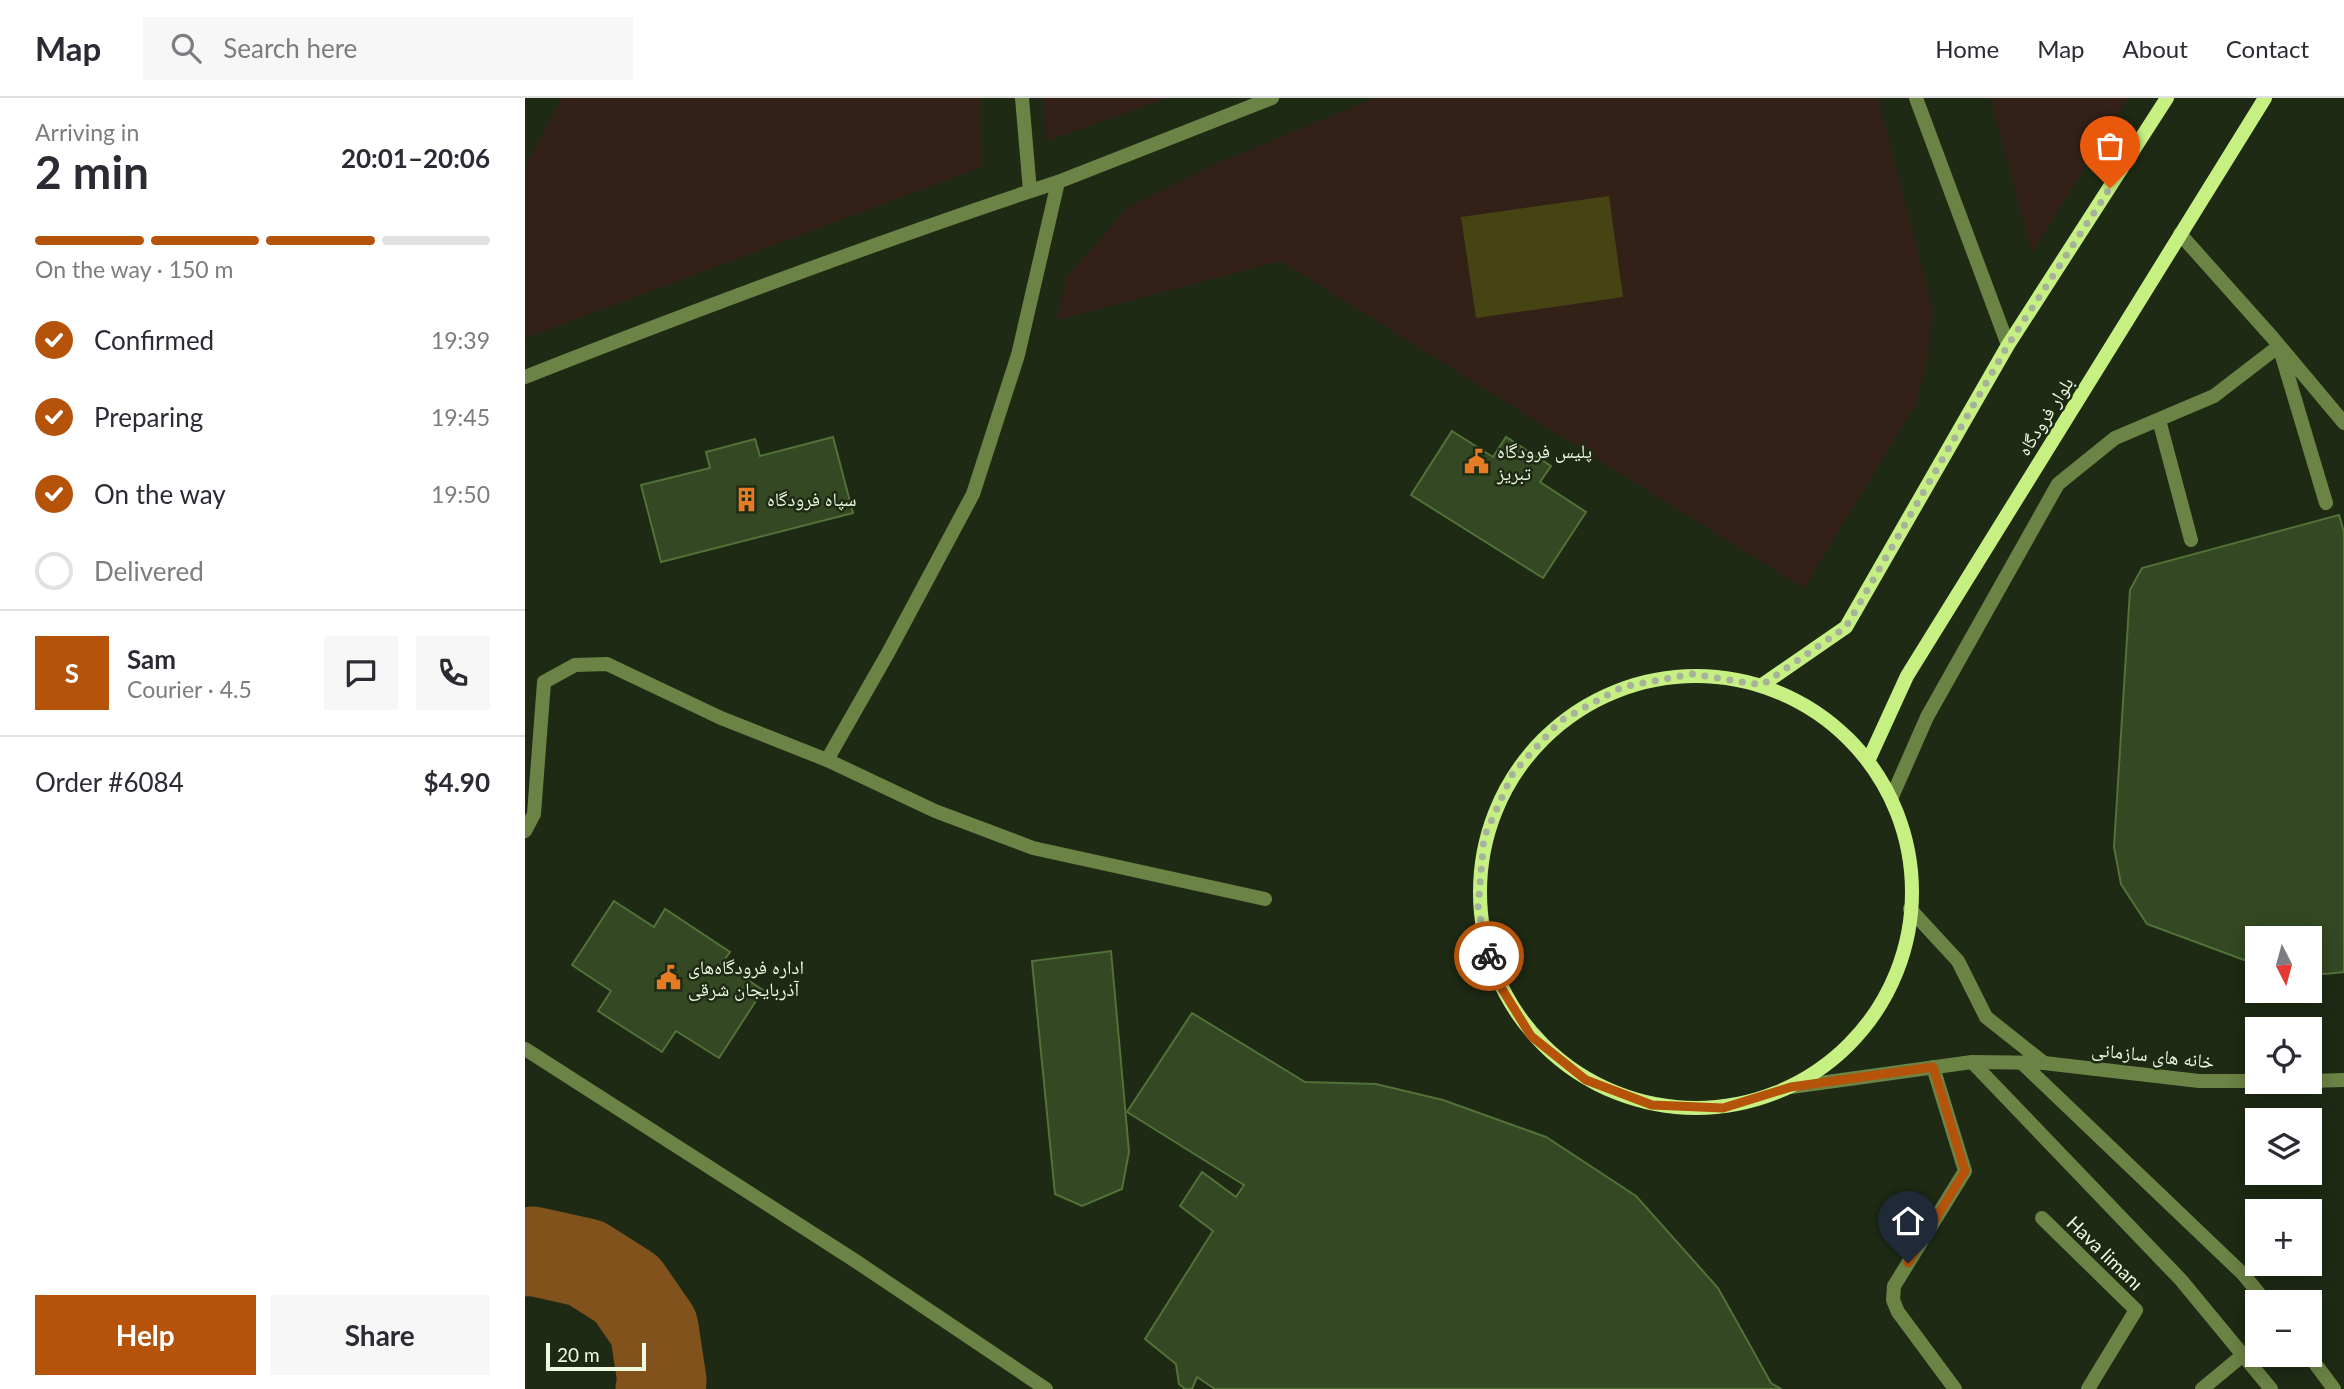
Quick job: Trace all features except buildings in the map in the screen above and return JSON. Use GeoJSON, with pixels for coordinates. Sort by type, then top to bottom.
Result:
{"type":"FeatureCollection","features":[{"type":"Feature","properties":{"kind":"street"},"geometry":{"type":"LineString","coordinates":[[1022,98],[1030,191]]}},
{"type":"Feature","properties":{"kind":"street"},"geometry":{"type":"LineString","coordinates":[[525,377],[684,314],[1058,182],[1272,98]]}},
{"type":"Feature","properties":{"kind":"street"},"geometry":{"type":"LineString","coordinates":[[1916,98],[2008,345]]}},
{"type":"Feature","properties":{"kind":"street"},"geometry":{"type":"LineString","coordinates":[[1762,685],[1846,627],[2008,345],[2167,98]]}},
{"type":"Feature","properties":{"kind":"street","name":"بلوار فرودگاه"},"geometry":{"type":"LineString","coordinates":[[1869,759],[1907,676],[2265,98]]}},
{"type":"Feature","properties":{"kind":"street"},"geometry":{"type":"LineString","coordinates":[[827,760],[973,494],[1018,355],[1058,182]]}},
{"type":"Feature","properties":{"kind":"street"},"geometry":{"type":"LineString","coordinates":[[2180,234],[2344,423]]}},
{"type":"Feature","properties":{"kind":"street"},"geometry":{"type":"LineString","coordinates":[[1891,799],[1927,717],[2058,484],[2115,438],[2214,396],[2279,346]]}},
{"type":"Feature","properties":{"kind":"street"},"geometry":{"type":"LineString","coordinates":[[2279,346],[2326,503]]}},
{"type":"Feature","properties":{"kind":"street"},"geometry":{"type":"LineString","coordinates":[[2158,419],[2191,540]]}},
{"type":"Feature","properties":{"kind":"street"},"geometry":{"type":"LineString","coordinates":[[525,831],[534,814],[544,682],[575,665],[607,664],[721,718],[827,760],[935,811],[1033,848],[1265,899]]}},
{"type":"Feature","properties":{"kind":"street"},"geometry":{"type":"LineString","coordinates":[[1692,674],[1762,685],[1821,714],[1869,759],[1900,815],[1913,878],[1908,942],[1884,1001],[1844,1051],[1791,1087],[1723,1108],[1652,1105],[1586,1080],[1531,1036],[1494,976],[1478,908],[1484,837],[1513,773],[1560,721],[1622,687],[1692,674]]}},
{"type":"Feature","properties":{"kind":"street"},"geometry":{"type":"LineString","coordinates":[[1910,909],[1958,961],[1986,1017],[2044,1063]]}},
{"type":"Feature","properties":{"kind":"street"},"geometry":{"type":"LineString","coordinates":[[525,1049],[854,1260],[1046,1389]]}},
{"type":"Feature","properties":{"kind":"street"},"geometry":{"type":"LineString","coordinates":[[1972,1062],[2181,1280],[2271,1389]]}},
{"type":"Feature","properties":{"kind":"street","name":"خانه های سازمانی"},"geometry":{"type":"LineString","coordinates":[[1791,1087],[1972,1062],[2044,1063],[2199,1082],[2245,1081]]}},
{"type":"Feature","properties":{"kind":"street"},"geometry":{"type":"LineString","coordinates":[[2022,1063],[2243,1274],[2256,1290]]}},
{"type":"Feature","properties":{"kind":"street"},"geometry":{"type":"LineString","coordinates":[[1933,1067],[1965,1171],[1894,1286],[1893,1300],[1898,1312],[1955,1389]]}},
{"type":"Feature","properties":{"kind":"street"},"geometry":{"type":"LineString","coordinates":[[2322,1080],[2344,1080]]}},
{"type":"Feature","properties":{"kind":"street","name":"Hava limanı"},"geometry":{"type":"LineString","coordinates":[[2042,1219],[2136,1310],[2088,1389]]}},
{"type":"Feature","properties":{"kind":"street"},"geometry":{"type":"LineString","coordinates":[[2202,1389],[2243,1355]]}},
{"type":"Feature","properties":{"kind":"street"},"geometry":{"type":"LineString","coordinates":[[2318,1367],[2334,1389]]}},
{"type":"Feature","properties":{"kind":"shaded area"},"geometry":{"type":"Polygon","coordinates":[[[562,98],[979,98],[982,167],[525,338],[525,166],[562,98]]]}},
{"type":"Feature","properties":{"kind":"shaded area"},"geometry":{"type":"Polygon","coordinates":[[[1043,98],[1168,98],[1047,141],[1043,98]]]}},
{"type":"Feature","properties":{"kind":"shaded area"},"geometry":{"type":"Polygon","coordinates":[[[1375,98],[1878,98],[1933,309],[1927,361],[1916,404],[1804,588],[1281,261],[1057,320],[1066,278],[1128,207],[1223,161],[1375,98]]]}},
{"type":"Feature","properties":{"kind":"shaded area"},"geometry":{"type":"Polygon","coordinates":[[[1990,98],[2128,98],[2032,253],[1990,98]]]}},
{"type":"Feature","properties":{"kind":"shaded area"},"geometry":{"type":"Polygon","coordinates":[[[1609,196],[1623,297],[1476,318],[1461,217],[1609,196]]]}},
{"type":"Feature","properties":{"kind":"taxiway"},"geometry":{"type":"LineString","coordinates":[[525,1252],[532,1251],[586,1263],[627,1289],[654,1328],[662,1381],[660,1389]]}},
{"type":"Feature","properties":{"kind":"way so far"},"geometry":{"type":"LineString","coordinates":[[1489,956],[1478,908],[1484,837],[1513,773],[1560,721],[1622,687],[1692,674],[1762,685],[1846,627],[2008,345],[2110,188]]}},
{"type":"Feature","properties":{"kind":"place","name":"پلیس فرودگاه تبریز"},"geometry":{"type":"Point","coordinates":[1477,462]}},
{"type":"Feature","properties":{"kind":"place","name":"سپاه فرودگاه"},"geometry":{"type":"Point","coordinates":[747,499]}},
{"type":"Feature","properties":{"kind":"place","name":"اداره فرودگاه‌های آذربایجان شرقی"},"geometry":{"type":"Point","coordinates":[668,978]}},
{"type":"Feature","properties":{"kind":"route"},"geometry":{"type":"LineString","coordinates":[[1489,956],[1494,976],[1531,1036],[1586,1080],[1652,1105],[1723,1108],[1791,1087],[1933,1067],[1965,1171],[1908,1263]]}}]}
